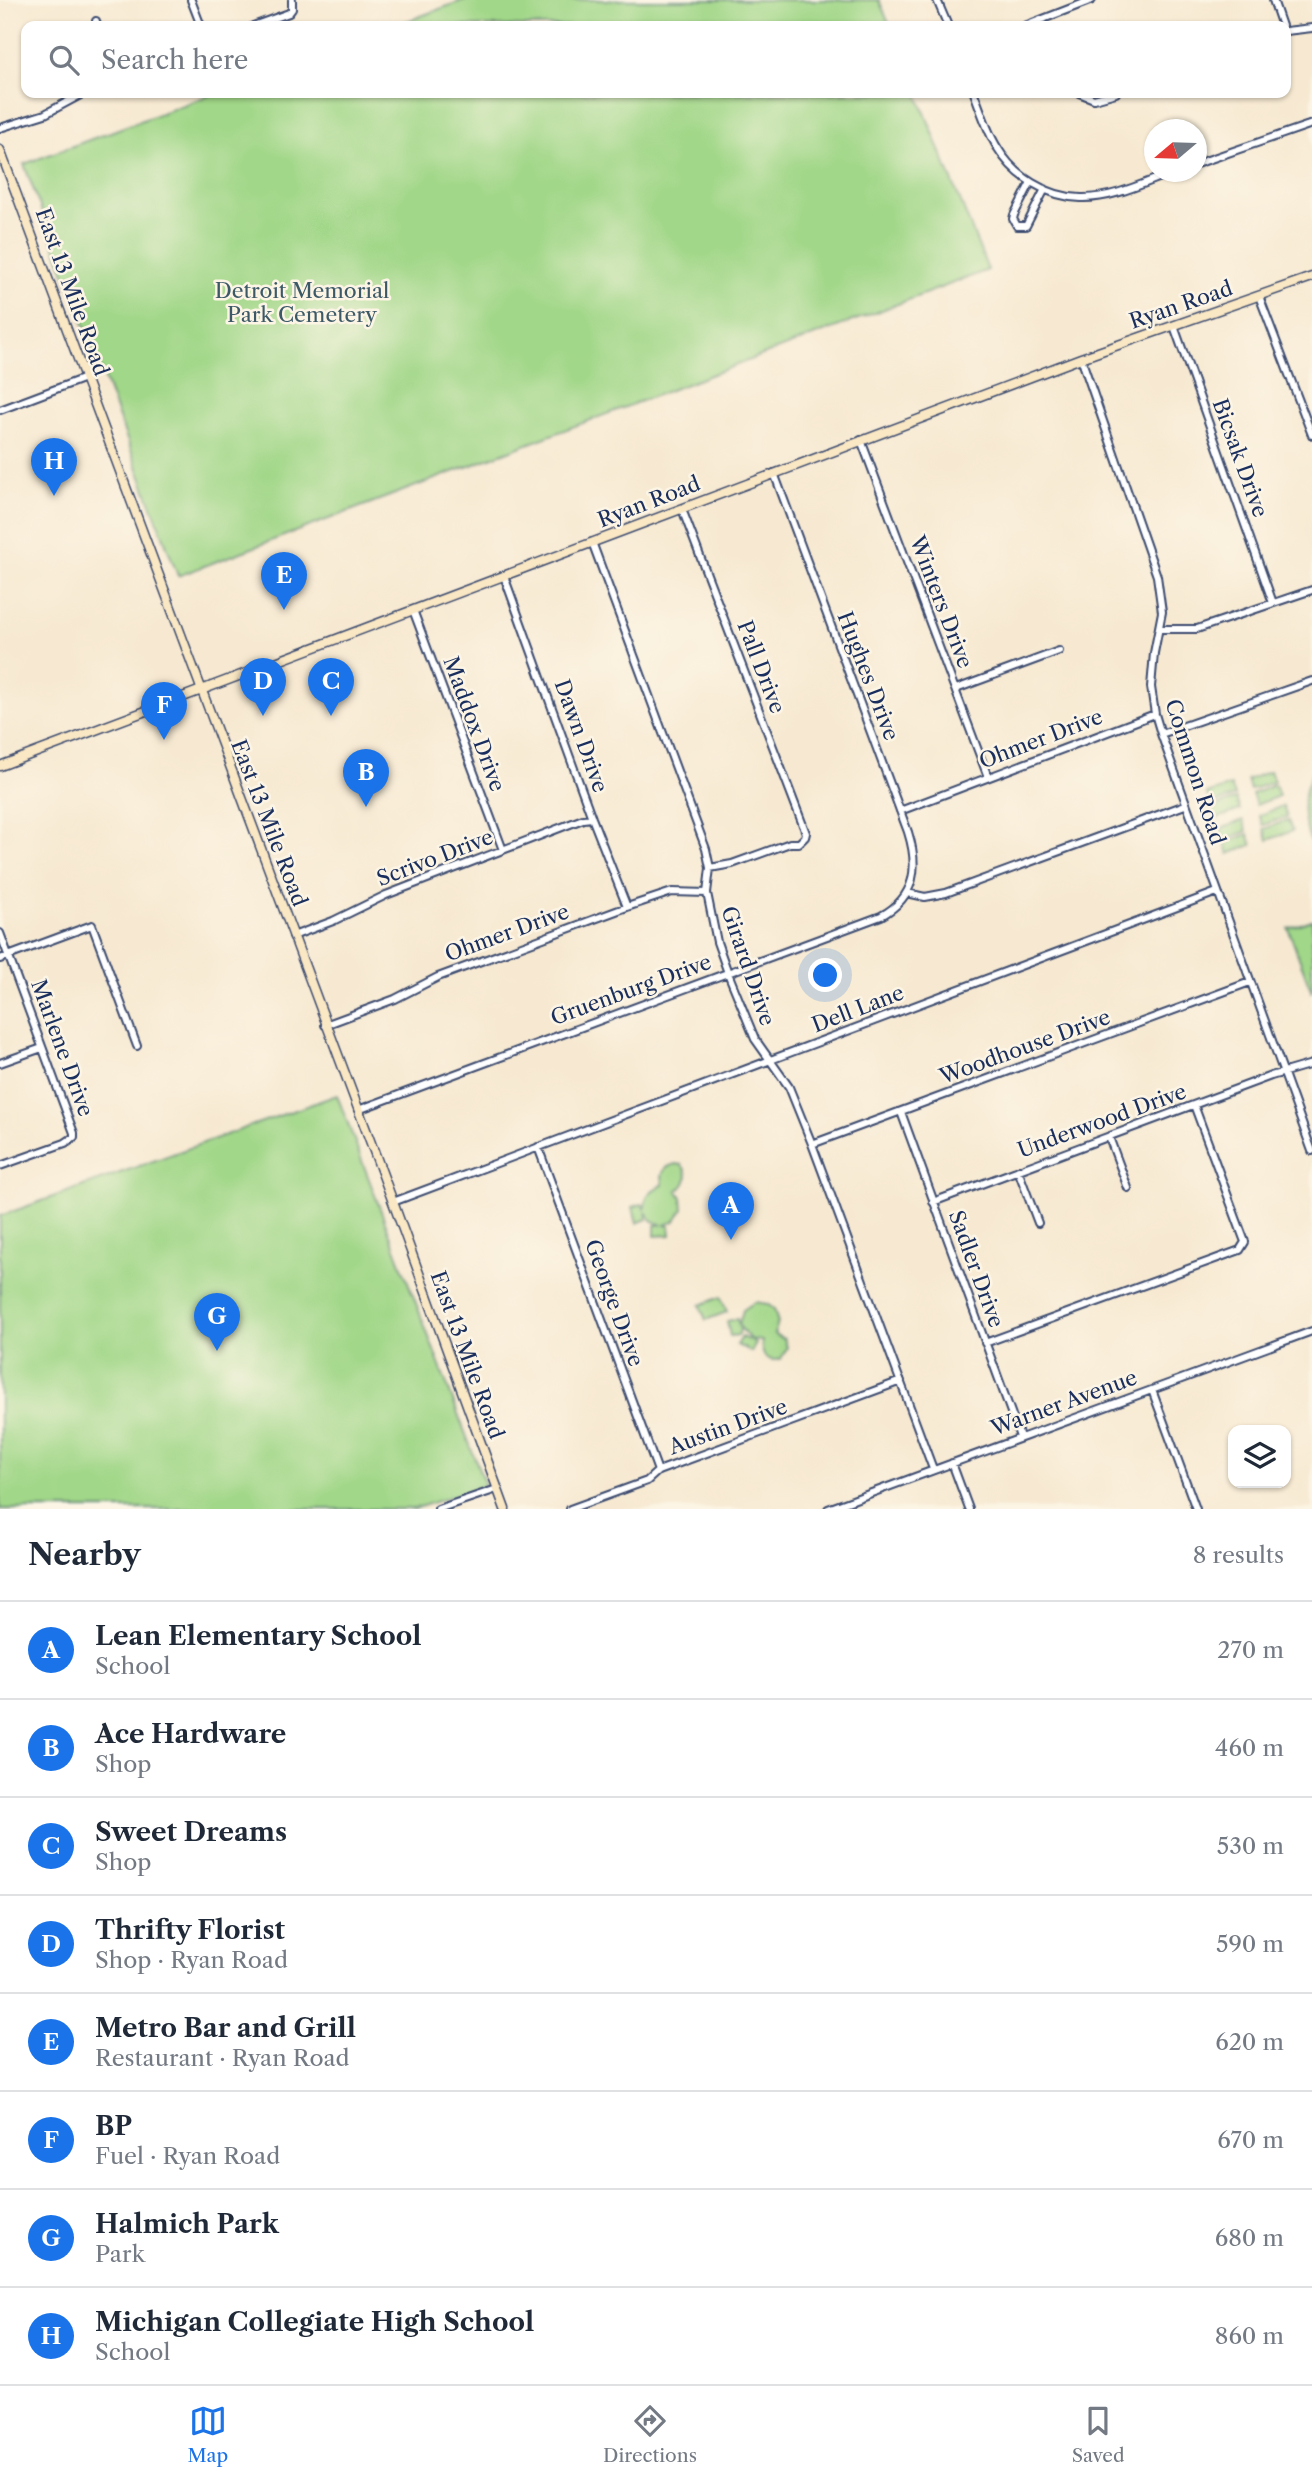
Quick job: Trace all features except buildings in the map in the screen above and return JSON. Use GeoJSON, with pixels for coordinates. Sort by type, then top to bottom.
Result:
{"type":"FeatureCollection","features":[{"type":"Feature","properties":{"kind":"main road","name":"East 13 Mile Road"},"geometry":{"type":"LineString","coordinates":[[0,150],[505,1509]]}},
{"type":"Feature","properties":{"kind":"main road","name":"Ryan Road"},"geometry":{"type":"LineString","coordinates":[[0,766],[1081,358],[1312,277]]}},
{"type":"Feature","properties":{"kind":"street"},"geometry":{"type":"LineString","coordinates":[[191,0],[199,21]]}},
{"type":"Feature","properties":{"kind":"street"},"geometry":{"type":"LineString","coordinates":[[267,21],[292,9],[292,0]]}},
{"type":"Feature","properties":{"kind":"street"},"geometry":{"type":"LineString","coordinates":[[937,0],[946,21]]}},
{"type":"Feature","properties":{"kind":"street"},"geometry":{"type":"LineString","coordinates":[[1036,21],[1092,0]]}},
{"type":"Feature","properties":{"kind":"street"},"geometry":{"type":"LineString","coordinates":[[1273,0],[1280,21]]}},
{"type":"Feature","properties":{"kind":"street"},"geometry":{"type":"LineString","coordinates":[[1044,17],[1045,21]]}},
{"type":"Feature","properties":{"kind":"street"},"geometry":{"type":"LineString","coordinates":[[1291,30],[1312,28]]}},
{"type":"Feature","properties":{"kind":"street"},"geometry":{"type":"LineString","coordinates":[[0,128],[45,114],[75,98]]}},
{"type":"Feature","properties":{"kind":"street"},"geometry":{"type":"LineString","coordinates":[[976,98],[996,146],[1016,171],[1045,189],[1080,198],[1107,194],[1144,182]]}},
{"type":"Feature","properties":{"kind":"street"},"geometry":{"type":"LineString","coordinates":[[1207,160],[1312,124]]}},
{"type":"Feature","properties":{"kind":"street"},"geometry":{"type":"LineString","coordinates":[[1031,182],[1014,215],[1017,226],[1026,226],[1045,189]]}},
{"type":"Feature","properties":{"kind":"street"},"geometry":{"type":"LineString","coordinates":[[1259,296],[1312,435]]}},
{"type":"Feature","properties":{"kind":"street","name":"Bicsak Drive"},"geometry":{"type":"LineString","coordinates":[[1174,326],[1273,603]]}},
{"type":"Feature","properties":{"kind":"street","name":"Common Road"},"geometry":{"type":"LineString","coordinates":[[1081,358],[1157,576],[1162,612],[1152,671],[1155,714],[1185,805],[1312,1151]]}},
{"type":"Feature","properties":{"kind":"street"},"geometry":{"type":"LineString","coordinates":[[0,410],[85,378]]}},
{"type":"Feature","properties":{"kind":"street","name":"Winters Drive"},"geometry":{"type":"LineString","coordinates":[[861,440],[988,777]]}},
{"type":"Feature","properties":{"kind":"street","name":"Hughes Drive"},"geometry":{"type":"LineString","coordinates":[[774,473],[913,848],[914,864],[907,892]]}},
{"type":"Feature","properties":{"kind":"street","name":"Pall Drive"},"geometry":{"type":"LineString","coordinates":[[682,509],[806,833],[799,843],[790,842],[732,864],[710,868]]}},
{"type":"Feature","properties":{"kind":"street","name":"Girard Drive"},"geometry":{"type":"LineString","coordinates":[[592,542],[706,849],[710,868],[706,893],[712,924],[728,973],[755,1039],[789,1087],[933,1469]]}},
{"type":"Feature","properties":{"kind":"street","name":"Dawn Drive"},"geometry":{"type":"LineString","coordinates":[[504,576],[627,907]]}},
{"type":"Feature","properties":{"kind":"street"},"geometry":{"type":"LineString","coordinates":[[1160,629],[1197,629],[1312,590]]}},
{"type":"Feature","properties":{"kind":"street","name":"Maddox Drive"},"geometry":{"type":"LineString","coordinates":[[414,610],[503,850]]}},
{"type":"Feature","properties":{"kind":"street"},"geometry":{"type":"LineString","coordinates":[[956,689],[1059,651]]}},
{"type":"Feature","properties":{"kind":"street"},"geometry":{"type":"LineString","coordinates":[[1161,734],[1312,681]]}},
{"type":"Feature","properties":{"kind":"street","name":"Ohmer Drive"},"geometry":{"type":"LineString","coordinates":[[900,811],[1155,714]]}},
{"type":"Feature","properties":{"kind":"street"},"geometry":{"type":"LineString","coordinates":[[907,892],[925,897],[946,893],[1185,805]]}},
{"type":"Feature","properties":{"kind":"street","name":"Scrivo Drive"},"geometry":{"type":"LineString","coordinates":[[293,936],[386,895],[583,819],[592,818]]}},
{"type":"Feature","properties":{"kind":"street","name":"Ohmer Drive"},"geometry":{"type":"LineString","coordinates":[[326,1025],[394,999],[430,980],[627,907],[672,892],[706,893]]}},
{"type":"Feature","properties":{"kind":"street","name":"Gruenburg Drive"},"geometry":{"type":"LineString","coordinates":[[358,1110],[881,916],[900,903],[907,892]]}},
{"type":"Feature","properties":{"kind":"street","name":"Dell Lane"},"geometry":{"type":"LineString","coordinates":[[393,1202],[1217,892]]}},
{"type":"Feature","properties":{"kind":"street"},"geometry":{"type":"LineString","coordinates":[[0,959],[92,925],[137,1046]]}},
{"type":"Feature","properties":{"kind":"street","name":"Marlene Drive"},"geometry":{"type":"LineString","coordinates":[[0,933],[73,1126],[74,1137],[65,1143],[0,1166]]}},
{"type":"Feature","properties":{"kind":"street","name":"Woodhouse Drive"},"geometry":{"type":"LineString","coordinates":[[812,1144],[1250,982]]}},
{"type":"Feature","properties":{"kind":"street"},"geometry":{"type":"LineString","coordinates":[[0,1063],[43,1048]]}},
{"type":"Feature","properties":{"kind":"street","name":"Underwood Drive"},"geometry":{"type":"LineString","coordinates":[[933,1202],[1312,1064]]}},
{"type":"Feature","properties":{"kind":"street"},"geometry":{"type":"LineString","coordinates":[[985,1343],[1237,1252],[1243,1247],[1245,1242],[1194,1105]]}},
{"type":"Feature","properties":{"kind":"street","name":"Sadler Drive"},"geometry":{"type":"LineString","coordinates":[[901,1112],[1020,1437]]}},
{"type":"Feature","properties":{"kind":"street"},"geometry":{"type":"LineString","coordinates":[[1109,1136],[1128,1188]]}},
{"type":"Feature","properties":{"kind":"street","name":"George Drive"},"geometry":{"type":"LineString","coordinates":[[538,1147],[658,1471]]}},
{"type":"Feature","properties":{"kind":"street"},"geometry":{"type":"LineString","coordinates":[[1018,1170],[1038,1223]]}},
{"type":"Feature","properties":{"kind":"street","name":"Warner Avenue"},"geometry":{"type":"LineString","coordinates":[[828,1509],[1312,1331]]}},
{"type":"Feature","properties":{"kind":"street","name":"Austin Drive"},"geometry":{"type":"LineString","coordinates":[[570,1509],[647,1481],[658,1471],[901,1381]]}},
{"type":"Feature","properties":{"kind":"street"},"geometry":{"type":"LineString","coordinates":[[1152,1390],[1196,1509]]}},
{"type":"Feature","properties":{"kind":"street"},"geometry":{"type":"LineString","coordinates":[[952,1463],[970,1509]]}},
{"type":"Feature","properties":{"kind":"street"},"geometry":{"type":"LineString","coordinates":[[438,1509],[497,1489]]}},
{"type":"Feature","properties":{"kind":"green space"},"geometry":{"type":"Polygon","coordinates":[[[464,0],[879,0],[888,21],[407,21],[464,0]]]}},
{"type":"Feature","properties":{"kind":"green space","name":"Detroit Memorial Park Cemetery"},"geometry":{"type":"Polygon","coordinates":[[[202,98],[919,98],[988,270],[178,576],[24,164],[202,98]]]}},
{"type":"Feature","properties":{"kind":"green space"},"geometry":{"type":"Polygon","coordinates":[[[1270,771],[1274,782],[1250,790],[1247,780],[1270,771]]]}},
{"type":"Feature","properties":{"kind":"green space"},"geometry":{"type":"Polygon","coordinates":[[[1312,774],[1312,845],[1303,810],[1305,792],[1312,774]]]}},
{"type":"Feature","properties":{"kind":"green space"},"geometry":{"type":"Polygon","coordinates":[[[1275,785],[1279,796],[1256,805],[1252,794],[1275,785]]]}},
{"type":"Feature","properties":{"kind":"green space"},"geometry":{"type":"Polygon","coordinates":[[[1231,786],[1235,796],[1211,805],[1207,794],[1231,786]]]}},
{"type":"Feature","properties":{"kind":"green space"},"geometry":{"type":"Polygon","coordinates":[[[1236,799],[1240,810],[1216,819],[1212,808],[1236,799]]]}},
{"type":"Feature","properties":{"kind":"green space"},"geometry":{"type":"Polygon","coordinates":[[[1283,806],[1287,817],[1263,825],[1259,815],[1283,806]]]}},
{"type":"Feature","properties":{"kind":"green space"},"geometry":{"type":"Polygon","coordinates":[[[1243,820],[1247,831],[1224,840],[1220,829],[1243,820]]]}},
{"type":"Feature","properties":{"kind":"green space"},"geometry":{"type":"Polygon","coordinates":[[[1288,820],[1292,831],[1268,840],[1264,829],[1288,820]]]}},
{"type":"Feature","properties":{"kind":"green space"},"geometry":{"type":"Polygon","coordinates":[[[1248,834],[1252,845],[1229,854],[1225,843],[1248,834]]]}},
{"type":"Feature","properties":{"kind":"green space"},"geometry":{"type":"Polygon","coordinates":[[[1312,920],[1312,993],[1288,928],[1312,920]]]}},
{"type":"Feature","properties":{"kind":"green space"},"geometry":{"type":"Polygon","coordinates":[[[337,1095],[485,1485],[414,1509],[0,1509],[0,1216],[337,1095]]]}},
{"type":"Feature","properties":{"kind":"green space"},"geometry":{"type":"Polygon","coordinates":[[[675,1164],[682,1165],[687,1176],[686,1183],[677,1190],[682,1197],[683,1210],[674,1222],[664,1225],[670,1226],[671,1235],[655,1236],[655,1225],[662,1225],[652,1220],[646,1212],[647,1219],[637,1223],[633,1207],[642,1204],[645,1210],[649,1194],[663,1185],[665,1168],[675,1164]]]}},
{"type":"Feature","properties":{"kind":"green space"},"geometry":{"type":"Polygon","coordinates":[[[721,1297],[727,1312],[706,1320],[700,1305],[721,1297]]]}},
{"type":"Feature","properties":{"kind":"green space"},"geometry":{"type":"Polygon","coordinates":[[[755,1302],[767,1304],[774,1309],[778,1323],[774,1334],[784,1339],[787,1347],[781,1359],[771,1360],[765,1356],[762,1341],[750,1339],[756,1344],[751,1352],[737,1345],[742,1337],[748,1340],[749,1338],[740,1327],[739,1335],[730,1336],[727,1321],[737,1319],[739,1325],[743,1310],[755,1302]]]}},
{"type":"Feature","properties":{"kind":"place","name":"Michigan Collegiate High School"},"geometry":{"type":"Point","coordinates":[54,496]}},
{"type":"Feature","properties":{"kind":"place","name":"Metro Bar and Grill"},"geometry":{"type":"Point","coordinates":[284,610]}},
{"type":"Feature","properties":{"kind":"place","name":"Thrifty Florist"},"geometry":{"type":"Point","coordinates":[263,716]}},
{"type":"Feature","properties":{"kind":"place","name":"Sweet Dreams"},"geometry":{"type":"Point","coordinates":[331,716]}},
{"type":"Feature","properties":{"kind":"place","name":"BP"},"geometry":{"type":"Point","coordinates":[164,740]}},
{"type":"Feature","properties":{"kind":"place","name":"Ace Hardware"},"geometry":{"type":"Point","coordinates":[366,807]}},
{"type":"Feature","properties":{"kind":"place","name":"Lean Elementary School"},"geometry":{"type":"Point","coordinates":[731,1240]}},
{"type":"Feature","properties":{"kind":"place","name":"Halmich Park"},"geometry":{"type":"Point","coordinates":[217,1351]}}]}
